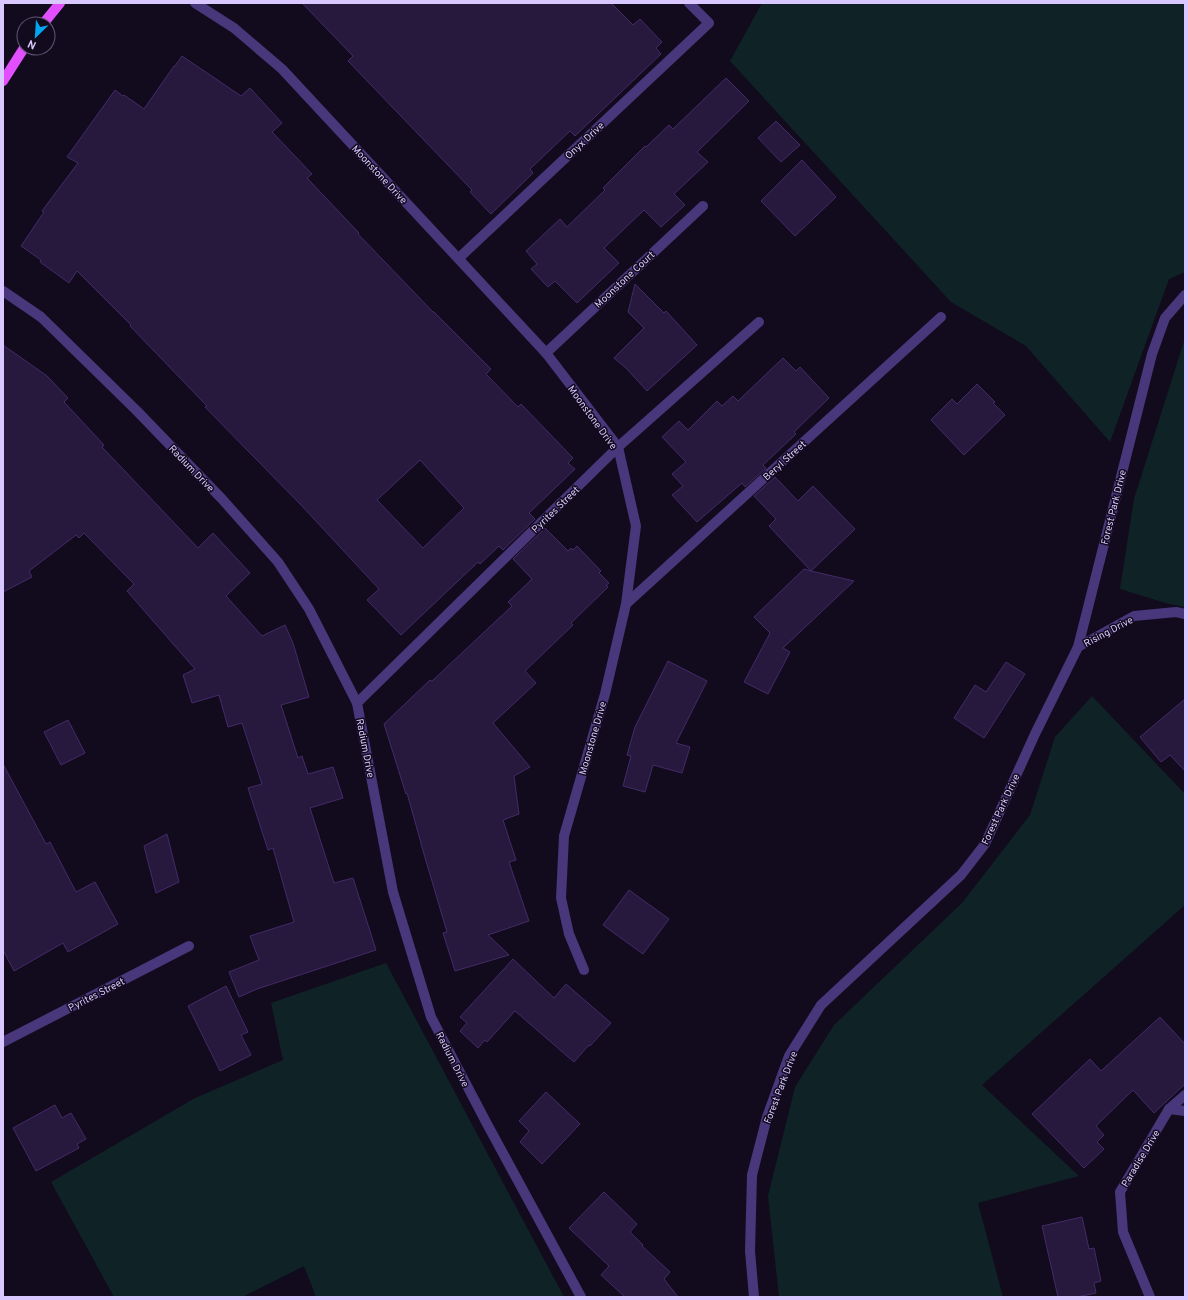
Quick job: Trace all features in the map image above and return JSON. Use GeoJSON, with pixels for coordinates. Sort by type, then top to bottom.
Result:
{"type":"FeatureCollection","features":[{"type":"Feature","properties":{"kind":"main road"},"geometry":{"type":"LineString","coordinates":[[49,16],[60,3]]}},
{"type":"Feature","properties":{"kind":"main road"},"geometry":{"type":"LineString","coordinates":[[3,81],[19,56]]}},
{"type":"Feature","properties":{"kind":"street","name":"Moonstone Drive"},"geometry":{"type":"LineString","coordinates":[[195,3],[234,28],[282,69],[546,353],[618,447],[636,526],[626,604],[604,694],[564,836],[561,898],[569,934],[584,970]]}},
{"type":"Feature","properties":{"kind":"street","name":"Onyx Drive"},"geometry":{"type":"LineString","coordinates":[[458,258],[709,23],[689,3]]}},
{"type":"Feature","properties":{"kind":"street","name":"Moonstone Court"},"geometry":{"type":"LineString","coordinates":[[546,353],[703,206]]}},
{"type":"Feature","properties":{"kind":"street","name":"Radium Drive"},"geometry":{"type":"LineString","coordinates":[[3,291],[41,317],[137,411],[222,499],[278,562],[309,609],[357,702],[393,892],[431,1017],[581,1297]]}},
{"type":"Feature","properties":{"kind":"street","name":"Forest Park Drive"},"geometry":{"type":"LineString","coordinates":[[754,1297],[750,1251],[752,1175],[766,1117],[789,1056],[821,1005],[961,875],[985,844],[1035,734],[1078,647],[1152,354],[1165,318],[1185,295]]}},
{"type":"Feature","properties":{"kind":"street","name":"Beryl Street"},"geometry":{"type":"LineString","coordinates":[[626,604],[941,317]]}},
{"type":"Feature","properties":{"kind":"street","name":"Pyrites Street"},"geometry":{"type":"LineString","coordinates":[[357,702],[618,447],[759,322]]}},
{"type":"Feature","properties":{"kind":"street","name":"Rising Drive"},"geometry":{"type":"LineString","coordinates":[[1078,647],[1134,616],[1176,612],[1185,614]]}},
{"type":"Feature","properties":{"kind":"street","name":"Pyrites Street"},"geometry":{"type":"LineString","coordinates":[[3,1042],[188,946]]}},
{"type":"Feature","properties":{"kind":"street","name":"Paradise Drive"},"geometry":{"type":"LineString","coordinates":[[1150,1297],[1123,1232],[1120,1192],[1169,1109],[1185,1095]]}},
{"type":"Feature","properties":{"kind":"street"},"geometry":{"type":"LineString","coordinates":[[1169,1109],[1185,1111]]}},
{"type":"Feature","properties":{"kind":"green space"},"geometry":{"type":"Polygon","coordinates":[[[762,3],[1185,3],[1185,272],[1169,279],[1110,442],[1026,346],[951,302],[730,61],[762,3]]]}},
{"type":"Feature","properties":{"kind":"green space"},"geometry":{"type":"Polygon","coordinates":[[[1185,338],[1185,607],[1169,604],[1120,589],[1134,499],[1185,338]]]}},
{"type":"Feature","properties":{"kind":"green space"},"geometry":{"type":"Polygon","coordinates":[[[1092,696],[1185,794],[1185,905],[982,1085],[1079,1176],[978,1203],[1003,1297],[779,1297],[768,1196],[795,1087],[834,1025],[962,903],[1030,815],[1055,737],[1092,696]]]}},
{"type":"Feature","properties":{"kind":"green space"},"geometry":{"type":"Polygon","coordinates":[[[386,963],[564,1297],[316,1297],[304,1266],[242,1297],[114,1297],[51,1182],[195,1098],[283,1060],[271,1003],[386,963]]]}},
{"type":"Feature","properties":{"kind":"building"},"geometry":{"type":"Polygon","coordinates":[[[302,3],[611,3],[633,25],[640,19],[662,42],[656,48],[661,54],[575,136],[570,131],[530,169],[533,173],[491,214],[470,192],[472,190],[348,61],[353,56],[302,3]]]}},
{"type":"Feature","properties":{"kind":"building"},"geometry":{"type":"Polygon","coordinates":[[[182,56],[241,96],[250,88],[282,123],[272,132],[312,174],[307,178],[359,233],[358,234],[433,312],[491,369],[486,374],[518,407],[521,404],[573,458],[568,463],[575,469],[529,513],[535,519],[503,550],[499,546],[480,564],[478,562],[401,635],[367,600],[379,589],[302,506],[205,407],[207,406],[130,326],[131,325],[77,271],[69,283],[21,246],[44,212],[42,211],[78,163],[67,157],[115,90],[144,109],[182,56]],[[420,460],[377,500],[423,548],[464,508],[420,460]]]}},
{"type":"Feature","properties":{"kind":"building"},"geometry":{"type":"Polygon","coordinates":[[[726,78],[749,101],[697,152],[708,162],[674,194],[685,205],[661,227],[644,210],[604,248],[619,263],[577,303],[555,281],[548,287],[531,269],[537,264],[526,251],[560,219],[567,227],[605,190],[603,188],[645,146],[646,147],[669,125],[673,129],[726,78]]]}},
{"type":"Feature","properties":{"kind":"building"},"geometry":{"type":"Polygon","coordinates":[[[776,121],[800,145],[781,162],[758,138],[776,121]]]}},
{"type":"Feature","properties":{"kind":"building"},"geometry":{"type":"Polygon","coordinates":[[[802,160],[836,197],[795,236],[761,201],[802,160]]]}},
{"type":"Feature","properties":{"kind":"building"},"geometry":{"type":"Polygon","coordinates":[[[635,284],[664,313],[666,311],[697,345],[647,391],[626,368],[614,358],[644,328],[628,312],[635,284]]]}},
{"type":"Feature","properties":{"kind":"building"},"geometry":{"type":"Polygon","coordinates":[[[3,345],[47,376],[68,398],[64,402],[104,445],[102,447],[198,548],[213,533],[250,573],[226,596],[262,636],[285,625],[293,643],[309,697],[281,705],[298,758],[302,756],[308,774],[333,767],[343,798],[310,808],[334,883],[353,878],[376,950],[257,989],[239,997],[229,972],[259,960],[250,936],[294,922],[273,848],[268,850],[248,788],[262,784],[242,723],[228,727],[219,695],[192,703],[183,675],[195,669],[127,591],[134,584],[84,533],[79,538],[76,535],[29,571],[32,577],[3,592],[3,345]]]}},
{"type":"Feature","properties":{"kind":"building"},"geometry":{"type":"Polygon","coordinates":[[[783,358],[796,371],[800,367],[829,398],[794,432],[796,434],[763,465],[766,468],[745,487],[742,483],[697,522],[672,495],[683,486],[672,474],[686,462],[662,437],[679,421],[688,430],[717,401],[722,406],[733,396],[738,401],[783,358]]]}},
{"type":"Feature","properties":{"kind":"building"},"geometry":{"type":"Polygon","coordinates":[[[977,384],[995,402],[993,403],[1005,415],[964,455],[931,420],[952,399],[957,404],[977,384]]]}},
{"type":"Feature","properties":{"kind":"building"},"geometry":{"type":"Polygon","coordinates":[[[775,477],[798,501],[813,486],[855,529],[811,571],[769,526],[776,519],[754,496],[775,477]]]}},
{"type":"Feature","properties":{"kind":"building"},"geometry":{"type":"Polygon","coordinates":[[[545,528],[568,551],[571,548],[573,550],[577,546],[601,571],[599,573],[609,583],[606,585],[608,587],[571,623],[573,625],[525,671],[536,683],[493,723],[530,767],[514,776],[519,814],[503,820],[516,860],[509,862],[529,921],[488,935],[509,955],[455,971],[443,933],[447,932],[407,793],[406,794],[384,724],[512,606],[508,602],[532,579],[513,559],[545,528]]]}},
{"type":"Feature","properties":{"kind":"building"},"geometry":{"type":"Polygon","coordinates":[[[804,569],[854,581],[783,648],[790,652],[768,694],[744,682],[770,633],[754,617],[804,569]]]}},
{"type":"Feature","properties":{"kind":"building"},"geometry":{"type":"Polygon","coordinates":[[[668,661],[707,681],[676,743],[690,747],[682,773],[653,765],[645,792],[623,786],[631,756],[627,755],[635,727],[668,661]]]}},
{"type":"Feature","properties":{"kind":"building"},"geometry":{"type":"Polygon","coordinates":[[[1006,662],[1025,674],[984,738],[954,718],[975,685],[986,692],[1006,662]]]}},
{"type":"Feature","properties":{"kind":"building"},"geometry":{"type":"Polygon","coordinates":[[[1185,699],[1185,771],[1170,755],[1161,762],[1140,737],[1185,699]]]}},
{"type":"Feature","properties":{"kind":"building"},"geometry":{"type":"Polygon","coordinates":[[[68,720],[85,753],[61,765],[44,732],[68,720]]]}},
{"type":"Feature","properties":{"kind":"building"},"geometry":{"type":"Polygon","coordinates":[[[3,764],[46,844],[50,842],[76,892],[95,882],[118,924],[68,952],[63,943],[14,971],[3,950],[3,764]]]}},
{"type":"Feature","properties":{"kind":"building"},"geometry":{"type":"Polygon","coordinates":[[[167,834],[179,882],[156,893],[144,846],[167,834]]]}},
{"type":"Feature","properties":{"kind":"building"},"geometry":{"type":"Polygon","coordinates":[[[629,890],[669,919],[643,954],[603,925],[629,890]]]}},
{"type":"Feature","properties":{"kind":"building"},"geometry":{"type":"Polygon","coordinates":[[[513,959],[554,998],[566,984],[611,1023],[574,1062],[515,1011],[487,1042],[485,1040],[478,1048],[460,1031],[467,1023],[460,1017],[513,959]]]}},
{"type":"Feature","properties":{"kind":"building"},"geometry":{"type":"Polygon","coordinates":[[[226,986],[248,1032],[241,1035],[251,1055],[220,1071],[188,1006],[226,986]]]}},
{"type":"Feature","properties":{"kind":"building"},"geometry":{"type":"Polygon","coordinates":[[[1160,1017],[1185,1044],[1185,1084],[1154,1113],[1133,1090],[1096,1126],[1104,1135],[1097,1142],[1104,1149],[1084,1168],[1032,1114],[1090,1059],[1101,1071],[1160,1017]]]}},
{"type":"Feature","properties":{"kind":"building"},"geometry":{"type":"Polygon","coordinates":[[[546,1092],[580,1124],[542,1164],[520,1142],[529,1131],[519,1121],[546,1092]]]}},
{"type":"Feature","properties":{"kind":"building"},"geometry":{"type":"Polygon","coordinates":[[[55,1105],[62,1118],[71,1113],[86,1139],[77,1144],[79,1148],[36,1171],[13,1128],[55,1105]]]}},
{"type":"Feature","properties":{"kind":"building"},"geometry":{"type":"Polygon","coordinates":[[[604,1192],[637,1224],[630,1232],[643,1245],[642,1246],[670,1272],[664,1279],[678,1297],[625,1297],[601,1275],[609,1266],[569,1228],[604,1192]]]}},
{"type":"Feature","properties":{"kind":"building"},"geometry":{"type":"Polygon","coordinates":[[[1082,1217],[1089,1249],[1094,1248],[1101,1281],[1094,1283],[1096,1293],[1077,1297],[1058,1297],[1042,1226],[1082,1217]]]}}]}
